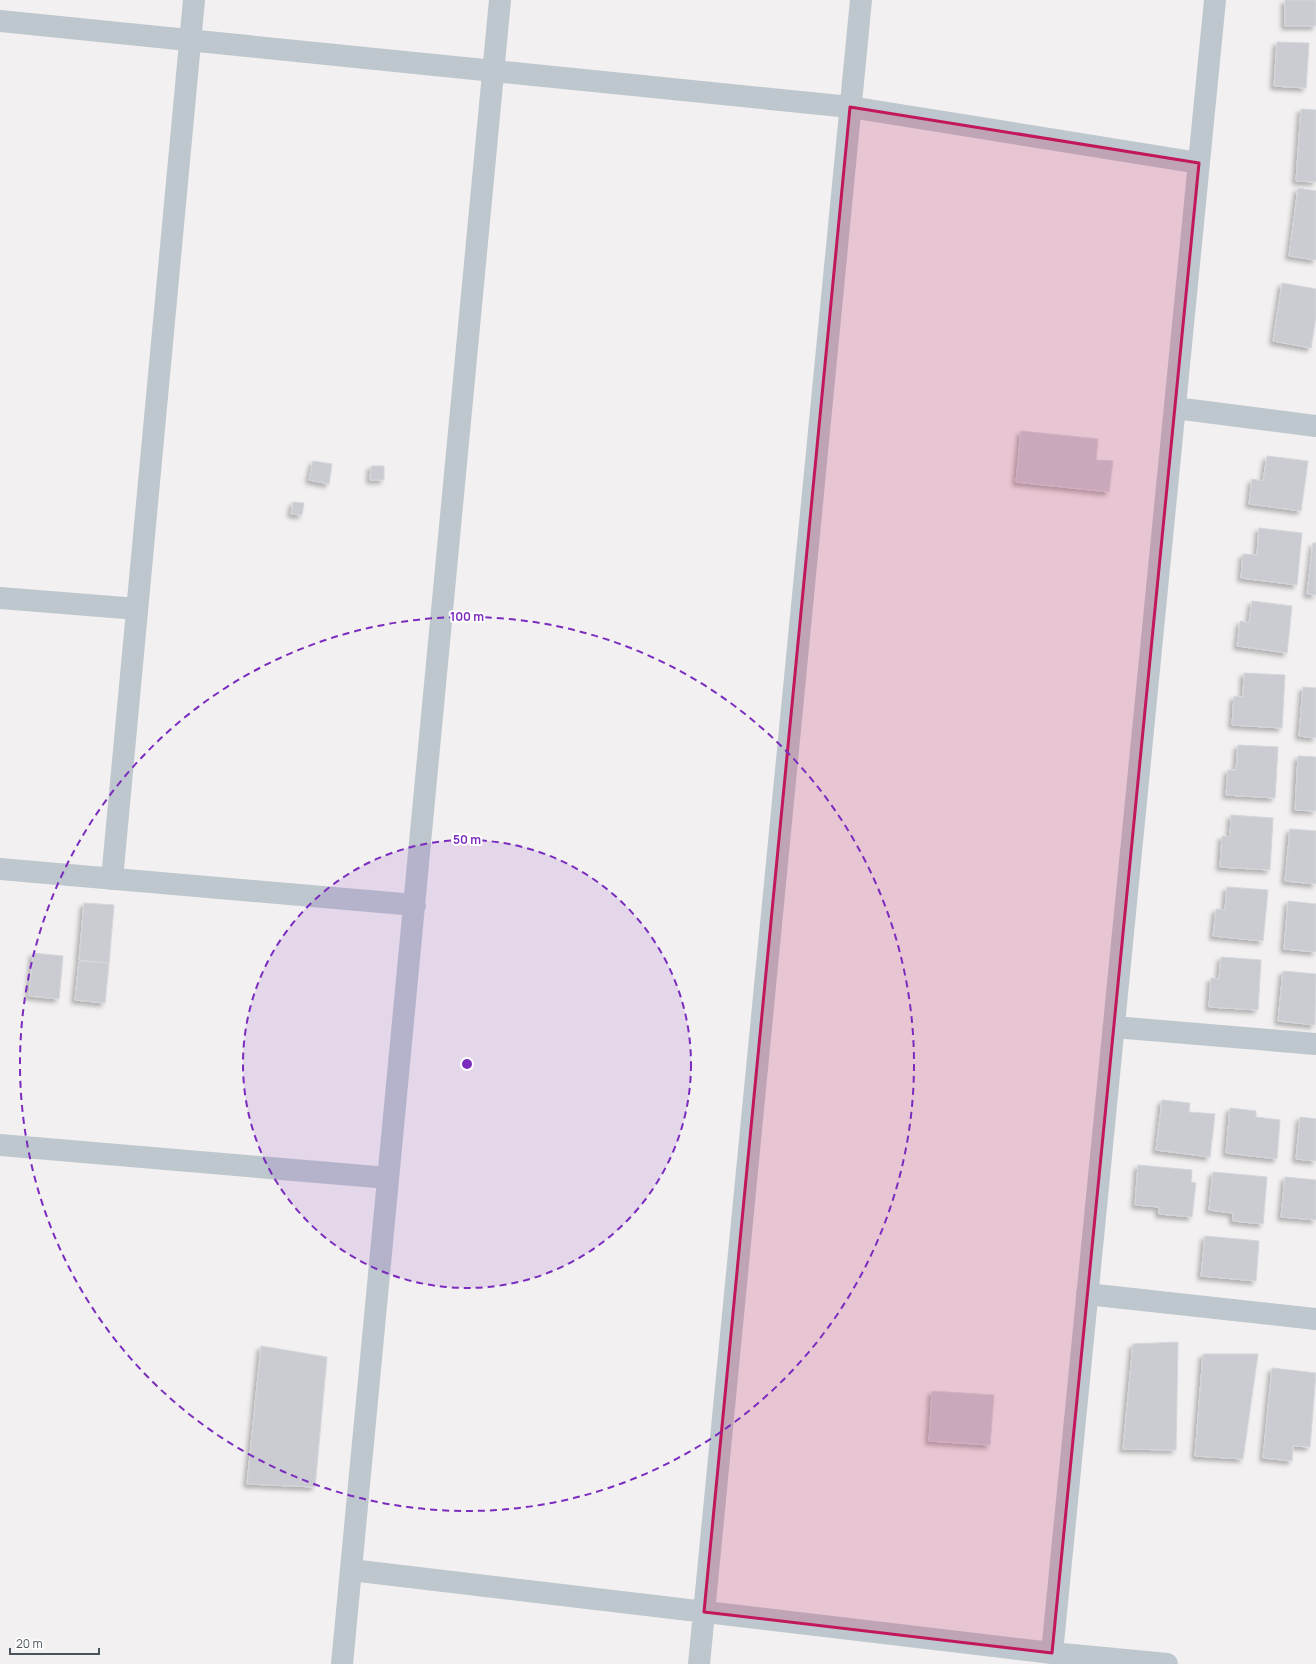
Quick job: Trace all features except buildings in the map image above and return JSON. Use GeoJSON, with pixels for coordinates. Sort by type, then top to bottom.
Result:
{"type":"FeatureCollection","features":[{"type":"Feature","properties":{"kind":"street"},"geometry":{"type":"LineString","coordinates":[[112,878],[194,0]]}},
{"type":"Feature","properties":{"kind":"street"},"geometry":{"type":"LineString","coordinates":[[342,1664],[500,0]]}},
{"type":"Feature","properties":{"kind":"street"},"geometry":{"type":"LineString","coordinates":[[699,1664],[861,0]]}},
{"type":"Feature","properties":{"kind":"street"},"geometry":{"type":"LineString","coordinates":[[1052,1653],[1215,0]]}},
{"type":"Feature","properties":{"kind":"street"},"geometry":{"type":"LineString","coordinates":[[0,21],[850,107],[1199,163]]}},
{"type":"Feature","properties":{"kind":"street"},"geometry":{"type":"LineString","coordinates":[[1175,408],[1316,426]]}},
{"type":"Feature","properties":{"kind":"street"},"geometry":{"type":"LineString","coordinates":[[0,598],[137,609]]}},
{"type":"Feature","properties":{"kind":"street"},"geometry":{"type":"LineString","coordinates":[[0,869],[414,905]]}},
{"type":"Feature","properties":{"kind":"street"},"geometry":{"type":"LineString","coordinates":[[1114,1027],[1316,1044]]}},
{"type":"Feature","properties":{"kind":"street"},"geometry":{"type":"LineString","coordinates":[[0,1145],[388,1178]]}},
{"type":"Feature","properties":{"kind":"street"},"geometry":{"type":"LineString","coordinates":[[1088,1294],[1316,1319]]}},
{"type":"Feature","properties":{"kind":"street"},"geometry":{"type":"LineString","coordinates":[[351,1570],[1052,1653],[1167,1664]]}},
{"type":"Feature","properties":{"kind":"highlighted area"},"geometry":{"type":"Polygon","coordinates":[[[850,107],[1199,163],[1052,1653],[704,1612],[850,107]]]}}]}
